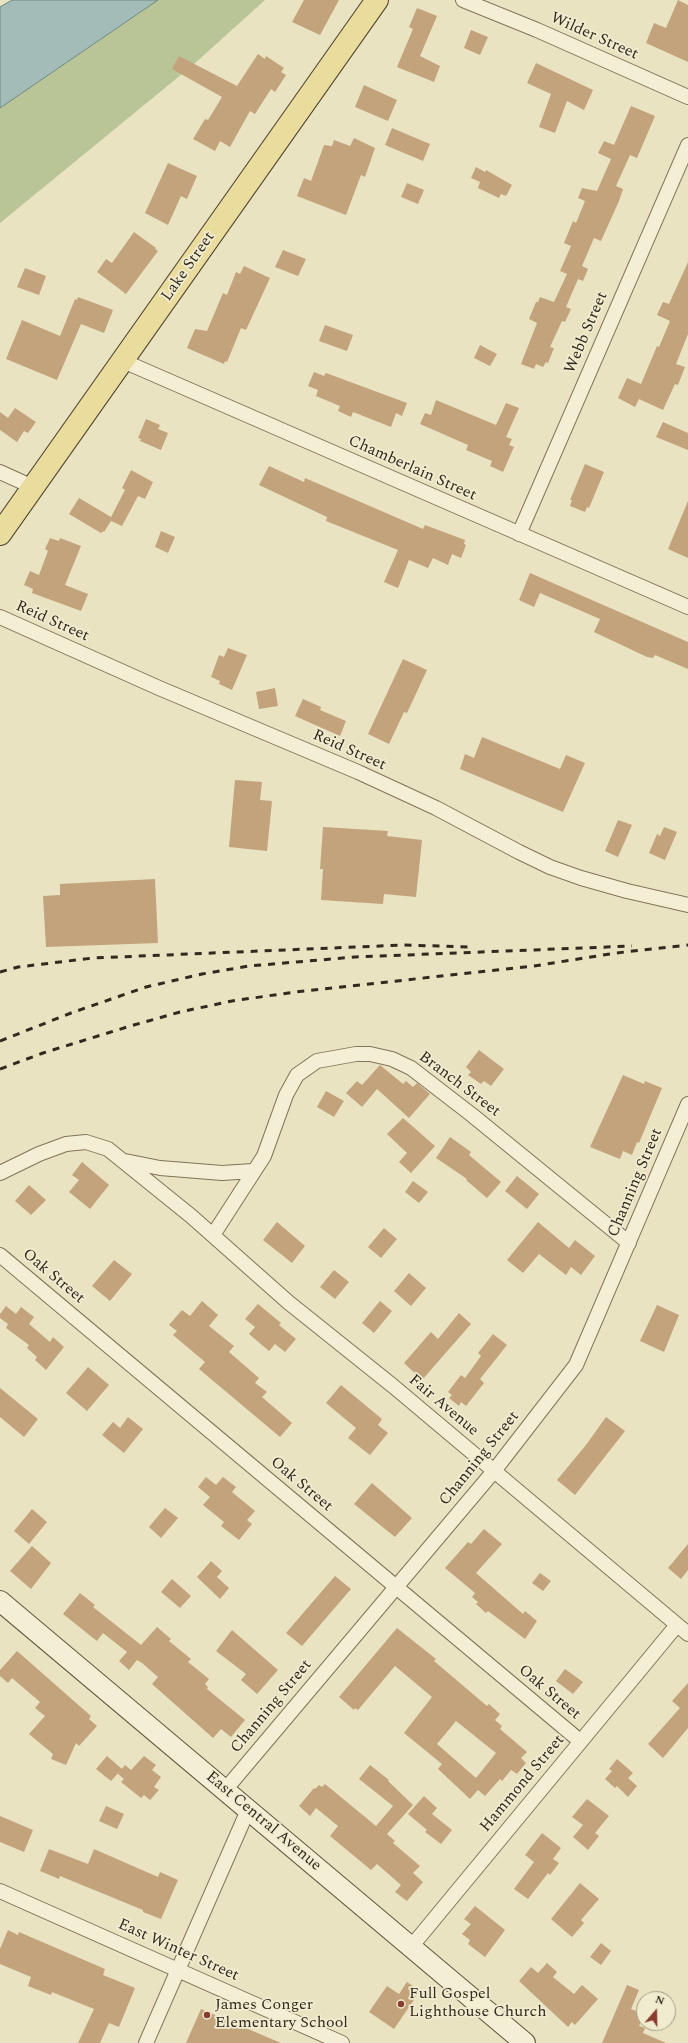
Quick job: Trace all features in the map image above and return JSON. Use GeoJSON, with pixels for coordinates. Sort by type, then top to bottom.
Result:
{"type":"FeatureCollection","features":[{"type":"Feature","properties":{"kind":"main road","name":"Lake Street"},"geometry":{"type":"LineString","coordinates":[[0,534],[377,0]]}},
{"type":"Feature","properties":{"kind":"main road","name":"East Central Avenue"},"geometry":{"type":"LineString","coordinates":[[0,1601],[525,2043]]}},
{"type":"Feature","properties":{"kind":"street","name":"Wilder Street"},"geometry":{"type":"LineString","coordinates":[[463,0],[537,30],[688,97]]}},
{"type":"Feature","properties":{"kind":"street","name":"Webb Street"},"geometry":{"type":"LineString","coordinates":[[519,534],[688,145]]}},
{"type":"Feature","properties":{"kind":"street","name":"Chamberlain Street"},"geometry":{"type":"LineString","coordinates":[[123,361],[688,607]]}},
{"type":"Feature","properties":{"kind":"street"},"geometry":{"type":"LineString","coordinates":[[0,472],[33,488]]}},
{"type":"Feature","properties":{"kind":"street","name":"Reid Street"},"geometry":{"type":"LineString","coordinates":[[0,617],[159,688],[358,772],[436,808],[518,852],[550,867],[581,878],[688,905]]}},
{"type":"Feature","properties":{"kind":"street","name":"Branch Street"},"geometry":{"type":"LineString","coordinates":[[213,1235],[268,1146],[286,1094],[297,1075],[304,1069],[322,1060],[356,1054],[370,1054],[392,1059],[411,1068],[472,1115],[629,1243]]}},
{"type":"Feature","properties":{"kind":"street","name":"Channing Street"},"geometry":{"type":"LineString","coordinates":[[225,1790],[494,1471],[576,1365],[688,1104]]}},
{"type":"Feature","properties":{"kind":"street","name":"Fair Avenue"},"geometry":{"type":"LineString","coordinates":[[0,1173],[39,1154],[66,1144],[86,1142],[108,1149],[177,1204],[288,1302],[393,1386],[683,1630]]}},
{"type":"Feature","properties":{"kind":"street"},"geometry":{"type":"LineString","coordinates":[[123,1161],[160,1168],[222,1173],[253,1171]]}},
{"type":"Feature","properties":{"kind":"street","name":"Oak Street"},"geometry":{"type":"LineString","coordinates":[[0,1255],[580,1741]]}},
{"type":"Feature","properties":{"kind":"street","name":"Hammond Street"},"geometry":{"type":"LineString","coordinates":[[411,1947],[580,1741],[683,1630]]}},
{"type":"Feature","properties":{"kind":"street"},"geometry":{"type":"LineString","coordinates":[[146,2043],[177,1969],[248,1810]]}},
{"type":"Feature","properties":{"kind":"street","name":"East Winter Street"},"geometry":{"type":"LineString","coordinates":[[0,1891],[342,2043]]}},
{"type":"Feature","properties":{"kind":"green space"},"geometry":{"type":"Polygon","coordinates":[[[158,0],[265,0],[193,65],[0,223],[0,108],[158,0]]]}},
{"type":"Feature","properties":{"kind":"water"},"geometry":{"type":"Polygon","coordinates":[[[12,0],[158,0],[0,108],[0,7],[12,0]]]}},
{"type":"Feature","properties":{"kind":"building"},"geometry":{"type":"Polygon","coordinates":[[[304,0],[339,0],[320,35],[292,22],[304,0]]]}},
{"type":"Feature","properties":{"kind":"building"},"geometry":{"type":"Polygon","coordinates":[[[678,0],[688,5],[688,62],[646,43],[654,23],[666,28],[678,0]]]}},
{"type":"Feature","properties":{"kind":"building"},"geometry":{"type":"Polygon","coordinates":[[[417,8],[437,16],[420,56],[440,66],[434,82],[397,67],[413,29],[409,27],[417,8]]]}},
{"type":"Feature","properties":{"kind":"building"},"geometry":{"type":"Polygon","coordinates":[[[471,30],[488,37],[480,55],[464,48],[471,30]]]}},
{"type":"Feature","properties":{"kind":"building"},"geometry":{"type":"Polygon","coordinates":[[[258,54],[265,59],[266,56],[284,68],[281,72],[286,75],[275,92],[271,89],[255,114],[250,111],[230,147],[220,141],[215,151],[193,139],[205,119],[208,120],[222,97],[172,69],[179,56],[237,86],[258,54]]]}},
{"type":"Feature","properties":{"kind":"building"},"geometry":{"type":"Polygon","coordinates":[[[536,63],[593,90],[584,110],[567,101],[555,133],[539,127],[551,94],[527,83],[536,63]]]}},
{"type":"Feature","properties":{"kind":"building"},"geometry":{"type":"Polygon","coordinates":[[[364,85],[397,100],[388,121],[355,107],[364,85]]]}},
{"type":"Feature","properties":{"kind":"building"},"geometry":{"type":"Polygon","coordinates":[[[631,106],[655,116],[637,158],[630,155],[616,186],[623,189],[619,201],[601,241],[594,238],[582,266],[588,269],[583,281],[578,279],[566,307],[571,309],[565,322],[562,321],[550,347],[554,348],[548,363],[546,362],[543,367],[536,364],[534,369],[521,364],[537,323],[529,319],[536,302],[538,302],[540,297],[554,302],[567,274],[560,271],[571,246],[564,243],[573,221],[576,223],[585,201],[578,198],[582,188],[597,191],[611,159],[598,153],[604,141],[614,145],[631,106]]]}},
{"type":"Feature","properties":{"kind":"building"},"geometry":{"type":"Polygon","coordinates":[[[392,128],[430,144],[423,161],[385,145],[392,128]]]}},
{"type":"Feature","properties":{"kind":"building"},"geometry":{"type":"Polygon","coordinates":[[[354,138],[375,148],[365,177],[361,175],[346,215],[297,196],[304,178],[311,181],[324,145],[332,146],[334,140],[350,146],[354,138]]]}},
{"type":"Feature","properties":{"kind":"building"},"geometry":{"type":"Polygon","coordinates":[[[168,163],[197,176],[187,199],[181,196],[168,225],[145,213],[168,163]]]}},
{"type":"Feature","properties":{"kind":"building"},"geometry":{"type":"Polygon","coordinates":[[[476,167],[485,172],[486,170],[512,185],[506,196],[501,194],[499,198],[478,188],[480,182],[471,178],[476,167]]]}},
{"type":"Feature","properties":{"kind":"building"},"geometry":{"type":"Polygon","coordinates":[[[407,183],[424,190],[418,204],[401,197],[407,183]]]}},
{"type":"Feature","properties":{"kind":"building"},"geometry":{"type":"Polygon","coordinates":[[[134,232],[158,251],[126,294],[97,272],[106,259],[112,263],[134,232]]]}},
{"type":"Feature","properties":{"kind":"building"},"geometry":{"type":"Polygon","coordinates":[[[283,250],[306,259],[298,276],[275,267],[283,250]]]}},
{"type":"Feature","properties":{"kind":"building"},"geometry":{"type":"Polygon","coordinates":[[[688,262],[688,334],[676,364],[685,367],[678,385],[675,384],[663,410],[639,399],[635,407],[618,398],[627,378],[641,384],[657,346],[659,347],[670,321],[657,315],[663,302],[669,304],[688,262]]]}},
{"type":"Feature","properties":{"kind":"building"},"geometry":{"type":"Polygon","coordinates":[[[244,266],[270,278],[246,330],[241,328],[227,362],[225,361],[224,364],[187,348],[195,329],[207,331],[223,293],[227,295],[236,272],[240,274],[244,266]]]}},
{"type":"Feature","properties":{"kind":"building"},"geometry":{"type":"Polygon","coordinates":[[[25,268],[46,276],[39,295],[17,287],[25,268]]]}},
{"type":"Feature","properties":{"kind":"building"},"geometry":{"type":"Polygon","coordinates":[[[78,297],[113,310],[104,333],[81,324],[57,380],[6,359],[22,320],[60,336],[75,299],[77,300],[78,297]]]}},
{"type":"Feature","properties":{"kind":"building"},"geometry":{"type":"Polygon","coordinates":[[[325,325],[353,335],[347,351],[319,341],[325,325]]]}},
{"type":"Feature","properties":{"kind":"building"},"geometry":{"type":"Polygon","coordinates":[[[480,345],[497,354],[490,366],[474,358],[480,345]]]}},
{"type":"Feature","properties":{"kind":"building"},"geometry":{"type":"Polygon","coordinates":[[[314,372],[324,376],[326,373],[407,403],[402,416],[396,413],[391,427],[353,412],[351,417],[338,411],[340,406],[316,396],[318,390],[308,386],[314,372]]]}},
{"type":"Feature","properties":{"kind":"building"},"geometry":{"type":"Polygon","coordinates":[[[436,400],[496,425],[506,403],[519,408],[506,437],[512,439],[509,445],[514,447],[503,472],[490,466],[492,461],[466,450],[468,445],[420,424],[425,413],[431,415],[436,400]]]}},
{"type":"Feature","properties":{"kind":"building"},"geometry":{"type":"Polygon","coordinates":[[[15,408],[36,422],[28,433],[24,431],[17,442],[0,430],[0,412],[8,418],[15,408]]]}},
{"type":"Feature","properties":{"kind":"building"},"geometry":{"type":"Polygon","coordinates":[[[146,419],[160,425],[158,429],[168,433],[161,450],[140,441],[141,439],[138,438],[146,419]]]}},
{"type":"Feature","properties":{"kind":"building"},"geometry":{"type":"Polygon","coordinates":[[[663,422],[688,433],[688,450],[656,437],[663,422]]]}},
{"type":"Feature","properties":{"kind":"building"},"geometry":{"type":"Polygon","coordinates":[[[585,464],[604,472],[589,508],[587,507],[585,512],[570,506],[572,500],[570,500],[585,464]]]}},
{"type":"Feature","properties":{"kind":"building"},"geometry":{"type":"Polygon","coordinates":[[[269,466],[304,482],[305,478],[423,529],[425,525],[465,540],[464,544],[466,545],[461,558],[452,554],[448,565],[433,558],[428,568],[409,560],[398,588],[384,582],[398,550],[326,521],[327,517],[259,485],[269,466]]]}},
{"type":"Feature","properties":{"kind":"building"},"geometry":{"type":"Polygon","coordinates":[[[131,470],[153,482],[145,499],[138,496],[122,526],[111,521],[104,532],[103,531],[101,533],[69,514],[79,498],[111,517],[125,490],[122,488],[131,470]]]}},
{"type":"Feature","properties":{"kind":"building"},"geometry":{"type":"Polygon","coordinates":[[[688,501],[688,558],[668,549],[688,501]]]}},
{"type":"Feature","properties":{"kind":"building"},"geometry":{"type":"Polygon","coordinates":[[[161,531],[175,537],[168,553],[155,547],[161,531]]]}},
{"type":"Feature","properties":{"kind":"building"},"geometry":{"type":"Polygon","coordinates":[[[50,538],[59,541],[60,538],[81,546],[65,585],[88,594],[81,611],[32,593],[33,589],[24,585],[30,571],[39,575],[48,551],[45,549],[50,538]]]}},
{"type":"Feature","properties":{"kind":"building"},"geometry":{"type":"Polygon","coordinates":[[[530,573],[688,642],[688,669],[655,655],[653,658],[647,657],[594,632],[600,619],[540,593],[534,607],[519,600],[530,573]]]}},
{"type":"Feature","properties":{"kind":"building"},"geometry":{"type":"Polygon","coordinates":[[[228,648],[247,655],[232,690],[219,684],[220,681],[211,677],[219,655],[224,657],[228,648]]]}},
{"type":"Feature","properties":{"kind":"building"},"geometry":{"type":"Polygon","coordinates":[[[403,659],[427,670],[407,713],[404,712],[389,744],[368,734],[403,659]]]}},
{"type":"Feature","properties":{"kind":"building"},"geometry":{"type":"Polygon","coordinates":[[[275,688],[278,706],[259,709],[256,692],[275,688]]]}},
{"type":"Feature","properties":{"kind":"building"},"geometry":{"type":"Polygon","coordinates":[[[303,699],[321,707],[320,710],[346,721],[340,736],[295,716],[303,699]]]}},
{"type":"Feature","properties":{"kind":"building"},"geometry":{"type":"Polygon","coordinates":[[[482,737],[560,769],[566,755],[585,763],[563,812],[460,769],[465,754],[474,758],[482,737]]]}},
{"type":"Feature","properties":{"kind":"building"},"geometry":{"type":"Polygon","coordinates":[[[235,780],[262,782],[260,800],[272,801],[267,851],[229,847],[235,780]]]}},
{"type":"Feature","properties":{"kind":"building"},"geometry":{"type":"Polygon","coordinates":[[[618,820],[632,825],[618,857],[605,851],[618,820]]]}},
{"type":"Feature","properties":{"kind":"building"},"geometry":{"type":"Polygon","coordinates":[[[323,827],[388,831],[387,836],[422,840],[416,897],[384,894],[383,904],[321,900],[323,869],[320,869],[323,827]]]}},
{"type":"Feature","properties":{"kind":"building"},"geometry":{"type":"Polygon","coordinates":[[[664,827],[677,832],[665,860],[649,853],[657,834],[660,836],[664,827]]]}},
{"type":"Feature","properties":{"kind":"building"},"geometry":{"type":"Polygon","coordinates":[[[155,879],[158,943],[46,947],[43,896],[60,895],[60,884],[155,879]]]}},
{"type":"Feature","properties":{"kind":"building"},"geometry":{"type":"Polygon","coordinates":[[[479,1050],[504,1069],[491,1086],[484,1081],[481,1084],[468,1075],[471,1072],[466,1067],[479,1050]]]}},
{"type":"Feature","properties":{"kind":"building"},"geometry":{"type":"Polygon","coordinates":[[[380,1065],[403,1084],[406,1081],[413,1087],[417,1083],[430,1094],[409,1118],[377,1089],[362,1107],[346,1093],[357,1081],[362,1085],[380,1065]]]}},
{"type":"Feature","properties":{"kind":"building"},"geometry":{"type":"Polygon","coordinates":[[[623,1075],[644,1084],[645,1081],[662,1088],[639,1143],[637,1142],[632,1155],[623,1151],[620,1159],[590,1147],[623,1075]]]}},
{"type":"Feature","properties":{"kind":"building"},"geometry":{"type":"Polygon","coordinates":[[[326,1091],[344,1101],[334,1117],[317,1107],[326,1091]]]}},
{"type":"Feature","properties":{"kind":"building"},"geometry":{"type":"Polygon","coordinates":[[[403,1118],[435,1146],[411,1173],[399,1162],[407,1153],[387,1134],[403,1118]]]}},
{"type":"Feature","properties":{"kind":"building"},"geometry":{"type":"Polygon","coordinates":[[[450,1137],[471,1152],[469,1155],[501,1182],[487,1198],[466,1180],[467,1179],[436,1158],[450,1137]]]}},
{"type":"Feature","properties":{"kind":"building"},"geometry":{"type":"Polygon","coordinates":[[[82,1162],[109,1185],[90,1209],[69,1192],[79,1180],[72,1175],[82,1162]]]}},
{"type":"Feature","properties":{"kind":"building"},"geometry":{"type":"Polygon","coordinates":[[[517,1176],[539,1194],[527,1209],[505,1191],[517,1176]]]}},
{"type":"Feature","properties":{"kind":"building"},"geometry":{"type":"Polygon","coordinates":[[[413,1181],[428,1192],[419,1203],[405,1192],[413,1181]]]}},
{"type":"Feature","properties":{"kind":"building"},"geometry":{"type":"Polygon","coordinates":[[[29,1185],[46,1200],[31,1215],[15,1201],[29,1185]]]}},
{"type":"Feature","properties":{"kind":"building"},"geometry":{"type":"Polygon","coordinates":[[[277,1222],[305,1246],[292,1263],[263,1240],[277,1222]]]}},
{"type":"Feature","properties":{"kind":"building"},"geometry":{"type":"Polygon","coordinates":[[[538,1222],[569,1248],[575,1240],[595,1256],[581,1275],[571,1267],[566,1275],[539,1254],[523,1273],[507,1260],[538,1222]]]}},
{"type":"Feature","properties":{"kind":"building"},"geometry":{"type":"Polygon","coordinates":[[[384,1228],[397,1239],[381,1258],[368,1247],[384,1228]]]}},
{"type":"Feature","properties":{"kind":"building"},"geometry":{"type":"Polygon","coordinates":[[[114,1260],[132,1274],[110,1301],[92,1286],[114,1260]]]}},
{"type":"Feature","properties":{"kind":"building"},"geometry":{"type":"Polygon","coordinates":[[[334,1270],[349,1282],[335,1299],[320,1287],[334,1270]]]}},
{"type":"Feature","properties":{"kind":"building"},"geometry":{"type":"Polygon","coordinates":[[[409,1273],[426,1288],[411,1306],[394,1291],[409,1273]]]}},
{"type":"Feature","properties":{"kind":"building"},"geometry":{"type":"Polygon","coordinates":[[[202,1301],[218,1315],[209,1326],[234,1346],[229,1352],[259,1378],[255,1383],[267,1392],[262,1397],[292,1423],[280,1437],[199,1369],[205,1362],[173,1335],[177,1331],[169,1325],[182,1310],[190,1316],[202,1301]]]}},
{"type":"Feature","properties":{"kind":"building"},"geometry":{"type":"Polygon","coordinates":[[[380,1301],[392,1311],[374,1333],[362,1323],[380,1301]]]}},
{"type":"Feature","properties":{"kind":"building"},"geometry":{"type":"Polygon","coordinates":[[[258,1304],[281,1323],[279,1325],[296,1339],[285,1352],[275,1344],[269,1351],[249,1334],[255,1327],[245,1319],[258,1304]]]}},
{"type":"Feature","properties":{"kind":"building"},"geometry":{"type":"Polygon","coordinates":[[[657,1305],[679,1315],[664,1352],[640,1341],[657,1305]]]}},
{"type":"Feature","properties":{"kind":"building"},"geometry":{"type":"Polygon","coordinates":[[[6,1306],[16,1314],[21,1307],[34,1317],[29,1324],[50,1342],[53,1337],[64,1347],[46,1370],[35,1360],[37,1357],[27,1348],[29,1345],[6,1328],[8,1324],[0,1318],[0,1314],[6,1306]]]}},
{"type":"Feature","properties":{"kind":"building"},"geometry":{"type":"Polygon","coordinates":[[[459,1313],[471,1324],[422,1380],[404,1363],[431,1332],[438,1339],[459,1313]]]}},
{"type":"Feature","properties":{"kind":"building"},"geometry":{"type":"Polygon","coordinates":[[[493,1334],[507,1345],[480,1379],[484,1383],[466,1406],[461,1402],[459,1406],[449,1398],[452,1395],[448,1392],[461,1375],[465,1378],[481,1356],[478,1353],[493,1334]]]}},
{"type":"Feature","properties":{"kind":"building"},"geometry":{"type":"Polygon","coordinates":[[[88,1367],[109,1385],[87,1411],[66,1393],[88,1367]]]}},
{"type":"Feature","properties":{"kind":"building"},"geometry":{"type":"Polygon","coordinates":[[[341,1385],[382,1419],[378,1425],[388,1433],[370,1455],[348,1438],[356,1428],[326,1403],[341,1385]]]}},
{"type":"Feature","properties":{"kind":"building"},"geometry":{"type":"Polygon","coordinates":[[[0,1388],[38,1419],[24,1437],[0,1417],[0,1388]]]}},
{"type":"Feature","properties":{"kind":"building"},"geometry":{"type":"Polygon","coordinates":[[[128,1417],[143,1429],[124,1453],[102,1435],[113,1422],[120,1428],[128,1417]]]}},
{"type":"Feature","properties":{"kind":"building"},"geometry":{"type":"Polygon","coordinates":[[[606,1417],[625,1431],[575,1495],[557,1480],[586,1445],[606,1417]]]}},
{"type":"Feature","properties":{"kind":"building"},"geometry":{"type":"Polygon","coordinates":[[[206,1477],[216,1485],[223,1477],[236,1487],[232,1492],[255,1511],[247,1520],[252,1524],[239,1540],[221,1526],[224,1522],[203,1505],[210,1497],[198,1487],[206,1477]]]}},
{"type":"Feature","properties":{"kind":"building"},"geometry":{"type":"Polygon","coordinates":[[[372,1483],[412,1518],[395,1537],[354,1504],[372,1483]]]}},
{"type":"Feature","properties":{"kind":"building"},"geometry":{"type":"Polygon","coordinates":[[[165,1508],[178,1518],[161,1538],[149,1527],[165,1508]]]}},
{"type":"Feature","properties":{"kind":"building"},"geometry":{"type":"Polygon","coordinates":[[[32,1509],[47,1522],[29,1544],[14,1531],[32,1509]]]}},
{"type":"Feature","properties":{"kind":"building"},"geometry":{"type":"Polygon","coordinates":[[[484,1529],[502,1544],[476,1573],[523,1614],[525,1611],[537,1621],[525,1639],[488,1611],[486,1613],[476,1604],[478,1602],[472,1597],[475,1593],[445,1568],[468,1542],[471,1544],[484,1529]]]}},
{"type":"Feature","properties":{"kind":"building"},"geometry":{"type":"Polygon","coordinates":[[[688,1544],[688,1570],[681,1579],[668,1568],[688,1544]]]}},
{"type":"Feature","properties":{"kind":"building"},"geometry":{"type":"Polygon","coordinates":[[[32,1546],[51,1563],[31,1589],[10,1571],[32,1546]]]}},
{"type":"Feature","properties":{"kind":"building"},"geometry":{"type":"Polygon","coordinates":[[[211,1561],[222,1571],[217,1577],[229,1588],[220,1599],[197,1577],[211,1561]]]}},
{"type":"Feature","properties":{"kind":"building"},"geometry":{"type":"Polygon","coordinates":[[[540,1573],[551,1581],[543,1591],[532,1583],[540,1573]]]}},
{"type":"Feature","properties":{"kind":"building"},"geometry":{"type":"Polygon","coordinates":[[[335,1576],[351,1589],[302,1646],[286,1633],[335,1576]]]}},
{"type":"Feature","properties":{"kind":"building"},"geometry":{"type":"Polygon","coordinates":[[[172,1579],[191,1596],[180,1608],[161,1592],[172,1579]]]}},
{"type":"Feature","properties":{"kind":"building"},"geometry":{"type":"Polygon","coordinates":[[[80,1593],[95,1605],[93,1607],[141,1645],[157,1627],[171,1639],[169,1641],[191,1659],[188,1662],[209,1679],[205,1684],[208,1687],[207,1689],[245,1720],[231,1737],[221,1729],[213,1738],[152,1684],[158,1677],[142,1663],[137,1660],[129,1670],[119,1661],[127,1652],[103,1633],[97,1641],[63,1614],[80,1593]]]}},
{"type":"Feature","properties":{"kind":"building"},"geometry":{"type":"Polygon","coordinates":[[[397,1628],[436,1659],[434,1661],[487,1706],[489,1704],[500,1714],[495,1720],[502,1726],[500,1729],[527,1752],[521,1758],[526,1763],[517,1774],[511,1770],[502,1781],[500,1779],[485,1796],[478,1790],[470,1799],[438,1769],[442,1764],[404,1733],[432,1697],[395,1666],[358,1710],[355,1708],[354,1710],[339,1697],[397,1628]],[[456,1721],[437,1744],[476,1778],[496,1753],[456,1721]]]}},
{"type":"Feature","properties":{"kind":"building"},"geometry":{"type":"Polygon","coordinates":[[[232,1630],[278,1670],[257,1694],[241,1680],[246,1674],[216,1651],[232,1630]]]}},
{"type":"Feature","properties":{"kind":"building"},"geometry":{"type":"Polygon","coordinates":[[[17,1651],[91,1716],[89,1719],[97,1726],[79,1746],[76,1743],[66,1765],[51,1759],[53,1754],[29,1734],[45,1716],[35,1708],[40,1702],[12,1678],[8,1683],[0,1676],[0,1670],[17,1651]]]}},
{"type":"Feature","properties":{"kind":"building"},"geometry":{"type":"Polygon","coordinates":[[[565,1669],[583,1682],[573,1694],[556,1681],[565,1669]]]}},
{"type":"Feature","properties":{"kind":"building"},"geometry":{"type":"Polygon","coordinates":[[[688,1683],[688,1728],[663,1758],[648,1744],[680,1708],[672,1701],[688,1683]]]}},
{"type":"Feature","properties":{"kind":"building"},"geometry":{"type":"Polygon","coordinates":[[[107,1756],[122,1769],[111,1781],[96,1769],[107,1756]]]}},
{"type":"Feature","properties":{"kind":"building"},"geometry":{"type":"Polygon","coordinates":[[[144,1756],[156,1765],[152,1770],[161,1777],[154,1787],[159,1790],[150,1800],[144,1795],[141,1798],[121,1782],[124,1779],[118,1774],[125,1765],[131,1770],[144,1756]]]}},
{"type":"Feature","properties":{"kind":"building"},"geometry":{"type":"Polygon","coordinates":[[[617,1759],[633,1773],[628,1778],[637,1786],[628,1797],[617,1786],[615,1788],[605,1779],[612,1771],[609,1769],[617,1759]]]}},
{"type":"Feature","properties":{"kind":"building"},"geometry":{"type":"Polygon","coordinates":[[[370,1765],[389,1780],[388,1781],[413,1805],[387,1834],[395,1841],[393,1843],[420,1866],[413,1873],[423,1882],[407,1901],[395,1892],[401,1885],[377,1864],[371,1870],[330,1836],[338,1826],[316,1808],[310,1816],[299,1806],[314,1788],[315,1789],[319,1785],[322,1787],[325,1784],[376,1826],[393,1806],[359,1779],[370,1765]]]}},
{"type":"Feature","properties":{"kind":"building"},"geometry":{"type":"Polygon","coordinates":[[[424,1796],[437,1808],[432,1814],[452,1830],[441,1844],[425,1832],[427,1830],[408,1814],[424,1796]]]}},
{"type":"Feature","properties":{"kind":"building"},"geometry":{"type":"Polygon","coordinates":[[[587,1799],[609,1816],[595,1833],[599,1836],[588,1850],[573,1837],[583,1825],[572,1817],[587,1799]]]}},
{"type":"Feature","properties":{"kind":"building"},"geometry":{"type":"Polygon","coordinates":[[[106,1806],[124,1814],[117,1829],[99,1821],[106,1806]]]}},
{"type":"Feature","properties":{"kind":"building"},"geometry":{"type":"Polygon","coordinates":[[[0,1816],[33,1830],[24,1852],[0,1842],[0,1816]]]}},
{"type":"Feature","properties":{"kind":"building"},"geometry":{"type":"Polygon","coordinates":[[[542,1833],[561,1848],[553,1859],[559,1863],[550,1875],[548,1873],[528,1899],[514,1889],[534,1862],[525,1855],[542,1833]]]}},
{"type":"Feature","properties":{"kind":"building"},"geometry":{"type":"Polygon","coordinates":[[[49,1849],[88,1864],[94,1849],[158,1877],[160,1872],[178,1880],[161,1919],[143,1912],[143,1910],[60,1876],[59,1879],[40,1871],[49,1849]]]}},
{"type":"Feature","properties":{"kind":"building"},"geometry":{"type":"Polygon","coordinates":[[[580,1883],[599,1899],[581,1920],[584,1923],[572,1937],[551,1919],[580,1883]]]}},
{"type":"Feature","properties":{"kind":"building"},"geometry":{"type":"Polygon","coordinates":[[[475,1906],[505,1930],[485,1957],[468,1944],[470,1940],[462,1934],[471,1924],[464,1919],[475,1906]]]}},
{"type":"Feature","properties":{"kind":"building"},"geometry":{"type":"Polygon","coordinates":[[[8,1930],[18,1935],[19,1932],[105,1969],[103,1975],[135,1988],[119,2027],[109,2023],[100,2043],[78,2043],[94,2009],[52,1992],[51,1995],[28,1986],[31,1977],[0,1964],[0,1949],[8,1930]]]}},
{"type":"Feature","properties":{"kind":"building"},"geometry":{"type":"Polygon","coordinates":[[[601,1943],[611,1951],[601,1965],[590,1957],[601,1943]]]}},
{"type":"Feature","properties":{"kind":"building"},"geometry":{"type":"Polygon","coordinates":[[[547,1963],[557,1972],[553,1977],[574,1994],[582,1985],[598,1999],[575,2025],[572,2022],[568,2027],[519,1981],[531,1967],[538,1973],[547,1963]]]}},
{"type":"Feature","properties":{"kind":"building"},"geometry":{"type":"Polygon","coordinates":[[[407,1982],[420,1991],[394,2029],[369,2012],[387,1986],[399,1994],[407,1982]]]}},
{"type":"Feature","properties":{"kind":"building"},"geometry":{"type":"Polygon","coordinates":[[[627,1985],[639,1990],[636,1991],[636,1997],[631,2009],[636,2011],[636,2031],[644,2031],[643,2033],[666,2043],[602,2043],[627,1985]]]}},
{"type":"Feature","properties":{"kind":"building"},"geometry":{"type":"Polygon","coordinates":[[[201,2009],[281,2043],[186,2043],[201,2009]]]}},
{"type":"Feature","properties":{"kind":"railway"},"geometry":{"type":"LineString","coordinates":[[0,972],[18,967],[93,958],[404,945],[470,947]]}},
{"type":"Feature","properties":{"kind":"railway"},"geometry":{"type":"LineString","coordinates":[[0,1069],[43,1053],[127,1027],[180,1012],[232,1001],[295,992],[534,966],[616,953],[688,945]]}},
{"type":"Feature","properties":{"kind":"railway"},"geometry":{"type":"LineString","coordinates":[[0,1041],[71,1013],[146,987],[202,974],[249,966],[355,957],[632,946]]}},
{"type":"Feature","properties":{"kind":"place","name":"Full Gospel Lighthouse Church"},"geometry":{"type":"Point","coordinates":[401,2004]}},
{"type":"Feature","properties":{"kind":"place","name":"James Conger Elementary School"},"geometry":{"type":"Point","coordinates":[207,2015]}}]}
